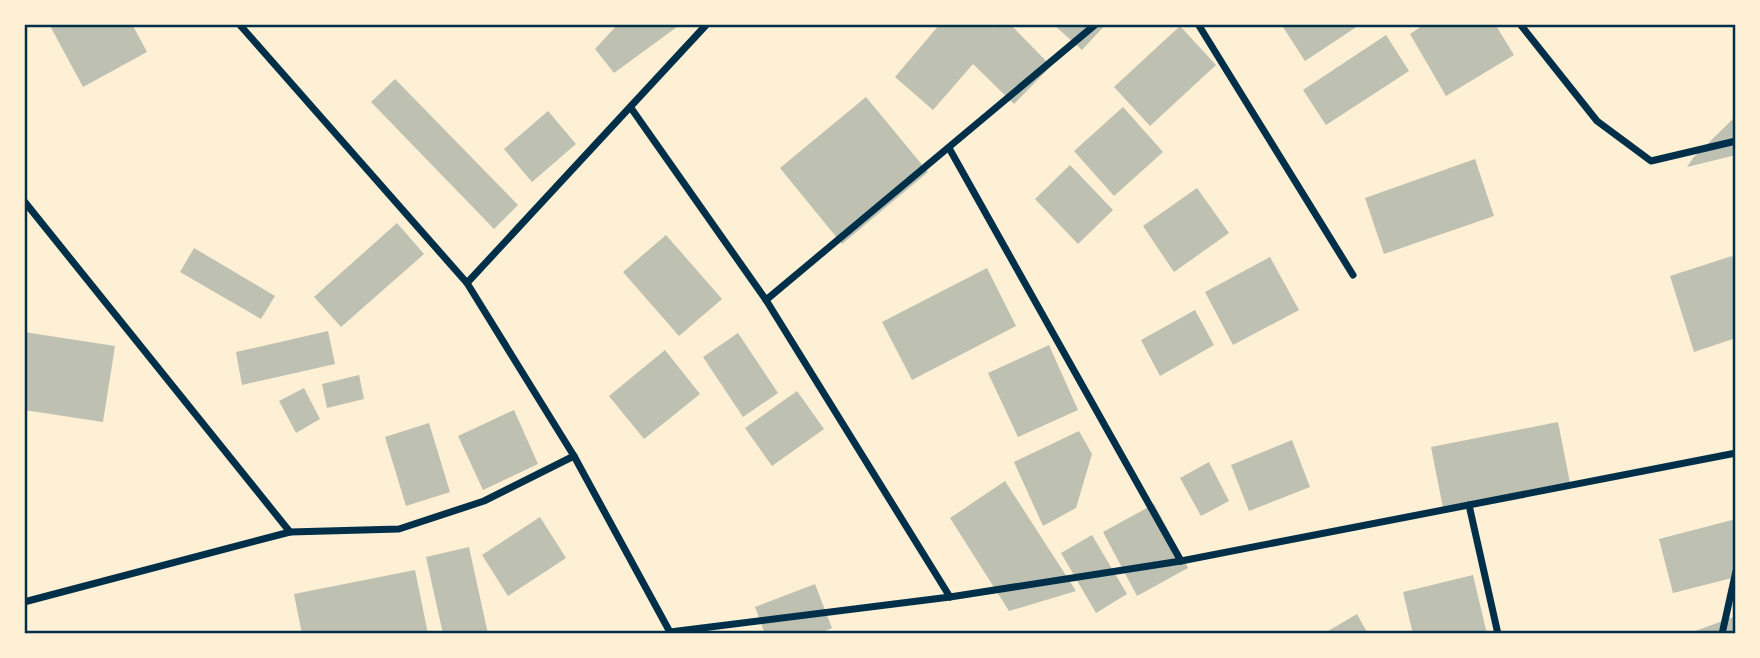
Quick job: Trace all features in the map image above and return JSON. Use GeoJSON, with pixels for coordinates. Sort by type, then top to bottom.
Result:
{"type":"FeatureCollection","features":[{"type":"Feature","properties":{"kind":"street"},"geometry":{"type":"LineString","coordinates":[[239,24],[467,283],[574,456],[671,633],[950,597],[1181,561],[1735,453]]}},
{"type":"Feature","properties":{"kind":"street"},"geometry":{"type":"LineString","coordinates":[[467,283],[707,24]]}},
{"type":"Feature","properties":{"kind":"street"},"geometry":{"type":"LineString","coordinates":[[766,300],[1096,24]]}},
{"type":"Feature","properties":{"kind":"street"},"geometry":{"type":"LineString","coordinates":[[1198,24],[1353,275]]}},
{"type":"Feature","properties":{"kind":"street"},"geometry":{"type":"LineString","coordinates":[[1520,24],[1597,121],[1651,161],[1735,141]]}},
{"type":"Feature","properties":{"kind":"street"},"geometry":{"type":"LineString","coordinates":[[631,108],[766,300],[950,597]]}},
{"type":"Feature","properties":{"kind":"street"},"geometry":{"type":"LineString","coordinates":[[950,148],[1181,561]]}},
{"type":"Feature","properties":{"kind":"street"},"geometry":{"type":"LineString","coordinates":[[24,201],[290,531]]}},
{"type":"Feature","properties":{"kind":"street"},"geometry":{"type":"LineString","coordinates":[[24,602],[290,531],[399,528],[484,501],[574,456]]}},
{"type":"Feature","properties":{"kind":"street"},"geometry":{"type":"LineString","coordinates":[[1469,505],[1498,634]]}},
{"type":"Feature","properties":{"kind":"street"},"geometry":{"type":"LineString","coordinates":[[1722,634],[1735,571]]}},
{"type":"Feature","properties":{"kind":"building"},"geometry":{"type":"Polygon","coordinates":[[[49,24],[132,24],[147,52],[83,87],[49,24]]]}},
{"type":"Feature","properties":{"kind":"building"},"geometry":{"type":"Polygon","coordinates":[[[618,24],[681,24],[614,73],[595,49],[618,24]]]}},
{"type":"Feature","properties":{"kind":"building"},"geometry":{"type":"Polygon","coordinates":[[[940,24],[990,24],[993,28],[996,24],[1010,24],[1051,66],[1014,104],[973,64],[933,110],[895,77],[940,24]]]}},
{"type":"Feature","properties":{"kind":"building"},"geometry":{"type":"Polygon","coordinates":[[[1053,24],[1106,24],[1082,50],[1053,24]]]}},
{"type":"Feature","properties":{"kind":"building"},"geometry":{"type":"Polygon","coordinates":[[[1281,24],[1361,24],[1305,61],[1281,24]]]}},
{"type":"Feature","properties":{"kind":"building"},"geometry":{"type":"Polygon","coordinates":[[[1425,24],[1495,24],[1514,55],[1446,96],[1410,34],[1425,24]]]}},
{"type":"Feature","properties":{"kind":"building"},"geometry":{"type":"Polygon","coordinates":[[[1180,26],[1216,65],[1150,126],[1114,87],[1180,26]]]}},
{"type":"Feature","properties":{"kind":"building"},"geometry":{"type":"Polygon","coordinates":[[[1386,35],[1409,71],[1326,125],[1303,90],[1386,35]]]}},
{"type":"Feature","properties":{"kind":"building"},"geometry":{"type":"Polygon","coordinates":[[[395,79],[518,205],[494,229],[371,102],[395,79]]]}},
{"type":"Feature","properties":{"kind":"building"},"geometry":{"type":"Polygon","coordinates":[[[866,97],[928,172],[842,244],[780,168],[866,97]]]}},
{"type":"Feature","properties":{"kind":"building"},"geometry":{"type":"Polygon","coordinates":[[[1123,107],[1163,152],[1114,196],[1074,151],[1123,107]]]}},
{"type":"Feature","properties":{"kind":"building"},"geometry":{"type":"Polygon","coordinates":[[[548,111],[576,144],[532,182],[504,149],[548,111]]]}},
{"type":"Feature","properties":{"kind":"building"},"geometry":{"type":"Polygon","coordinates":[[[1736,116],[1736,155],[1687,167],[1693,158],[1736,116]]]}},
{"type":"Feature","properties":{"kind":"building"},"geometry":{"type":"Polygon","coordinates":[[[1475,159],[1494,216],[1384,254],[1365,198],[1475,159]]]}},
{"type":"Feature","properties":{"kind":"building"},"geometry":{"type":"Polygon","coordinates":[[[1070,165],[1113,210],[1078,244],[1035,199],[1070,165]]]}},
{"type":"Feature","properties":{"kind":"building"},"geometry":{"type":"Polygon","coordinates":[[[1197,188],[1229,233],[1174,272],[1143,226],[1197,188]]]}},
{"type":"Feature","properties":{"kind":"building"},"geometry":{"type":"Polygon","coordinates":[[[397,223],[424,254],[341,327],[314,297],[397,223]]]}},
{"type":"Feature","properties":{"kind":"building"},"geometry":{"type":"Polygon","coordinates":[[[666,235],[722,299],[679,336],[623,272],[666,235]]]}},
{"type":"Feature","properties":{"kind":"building"},"geometry":{"type":"Polygon","coordinates":[[[194,248],[275,296],[261,319],[180,272],[194,248]]]}},
{"type":"Feature","properties":{"kind":"building"},"geometry":{"type":"Polygon","coordinates":[[[1732,256],[1736,267],[1736,338],[1694,352],[1670,276],[1732,256]]]}},
{"type":"Feature","properties":{"kind":"building"},"geometry":{"type":"Polygon","coordinates":[[[1270,257],[1299,310],[1233,345],[1205,292],[1270,257]]]}},
{"type":"Feature","properties":{"kind":"building"},"geometry":{"type":"Polygon","coordinates":[[[987,268],[1016,326],[912,380],[882,322],[987,268]]]}},
{"type":"Feature","properties":{"kind":"building"},"geometry":{"type":"Polygon","coordinates":[[[1195,310],[1214,345],[1160,376],[1141,340],[1195,310]]]}},
{"type":"Feature","properties":{"kind":"building"},"geometry":{"type":"Polygon","coordinates":[[[328,331],[335,364],[242,385],[236,352],[328,331]]]}},
{"type":"Feature","properties":{"kind":"building"},"geometry":{"type":"Polygon","coordinates":[[[24,332],[115,346],[103,422],[24,410],[24,332]]]}},
{"type":"Feature","properties":{"kind":"building"},"geometry":{"type":"Polygon","coordinates":[[[738,333],[778,393],[743,417],[703,357],[738,333]]]}},
{"type":"Feature","properties":{"kind":"building"},"geometry":{"type":"Polygon","coordinates":[[[1049,345],[1078,410],[1018,437],[988,373],[1049,345]]]}},
{"type":"Feature","properties":{"kind":"building"},"geometry":{"type":"Polygon","coordinates":[[[665,350],[700,394],[644,439],[609,396],[665,350]]]}},
{"type":"Feature","properties":{"kind":"building"},"geometry":{"type":"Polygon","coordinates":[[[359,375],[364,399],[327,408],[322,384],[359,375]]]}},
{"type":"Feature","properties":{"kind":"building"},"geometry":{"type":"Polygon","coordinates":[[[304,388],[320,419],[296,433],[279,401],[304,388]]]}},
{"type":"Feature","properties":{"kind":"building"},"geometry":{"type":"Polygon","coordinates":[[[797,391],[824,429],[772,466],[745,428],[797,391]]]}},
{"type":"Feature","properties":{"kind":"building"},"geometry":{"type":"Polygon","coordinates":[[[514,410],[538,464],[483,490],[458,436],[514,410]]]}},
{"type":"Feature","properties":{"kind":"building"},"geometry":{"type":"Polygon","coordinates":[[[1558,422],[1570,483],[1443,508],[1431,447],[1558,422]]]}},
{"type":"Feature","properties":{"kind":"building"},"geometry":{"type":"Polygon","coordinates":[[[429,423],[450,492],[406,506],[385,437],[429,423]]]}},
{"type":"Feature","properties":{"kind":"building"},"geometry":{"type":"Polygon","coordinates":[[[1079,431],[1092,454],[1076,508],[1043,526],[1014,462],[1079,431]]]}},
{"type":"Feature","properties":{"kind":"building"},"geometry":{"type":"Polygon","coordinates":[[[1292,440],[1310,487],[1249,511],[1231,465],[1292,440]]]}},
{"type":"Feature","properties":{"kind":"building"},"geometry":{"type":"Polygon","coordinates":[[[1209,462],[1229,501],[1201,516],[1180,478],[1209,462]]]}},
{"type":"Feature","properties":{"kind":"building"},"geometry":{"type":"Polygon","coordinates":[[[1005,481],[1076,591],[1009,611],[950,518],[1005,481]]]}},
{"type":"Feature","properties":{"kind":"building"},"geometry":{"type":"Polygon","coordinates":[[[1154,504],[1188,568],[1137,596],[1103,532],[1154,504]]]}},
{"type":"Feature","properties":{"kind":"building"},"geometry":{"type":"Polygon","coordinates":[[[540,517],[566,558],[508,596],[482,555],[540,517]]]}},
{"type":"Feature","properties":{"kind":"building"},"geometry":{"type":"Polygon","coordinates":[[[1736,519],[1736,577],[1673,593],[1659,539],[1736,519]]]}},
{"type":"Feature","properties":{"kind":"building"},"geometry":{"type":"Polygon","coordinates":[[[1092,535],[1127,594],[1096,613],[1061,553],[1092,535]]]}},
{"type":"Feature","properties":{"kind":"building"},"geometry":{"type":"Polygon","coordinates":[[[469,547],[488,634],[443,634],[426,557],[469,547]]]}},
{"type":"Feature","properties":{"kind":"building"},"geometry":{"type":"Polygon","coordinates":[[[415,570],[428,634],[302,634],[294,594],[415,570]]]}},
{"type":"Feature","properties":{"kind":"building"},"geometry":{"type":"Polygon","coordinates":[[[1473,575],[1487,634],[1413,634],[1403,592],[1473,575]]]}},
{"type":"Feature","properties":{"kind":"building"},"geometry":{"type":"Polygon","coordinates":[[[815,584],[832,628],[818,634],[765,634],[755,607],[815,584]]]}},
{"type":"Feature","properties":{"kind":"building"},"geometry":{"type":"Polygon","coordinates":[[[1357,614],[1368,634],[1323,634],[1357,614]]]}},
{"type":"Feature","properties":{"kind":"building"},"geometry":{"type":"Polygon","coordinates":[[[1736,616],[1736,634],[1690,634],[1690,633],[1736,616]]]}}]}
